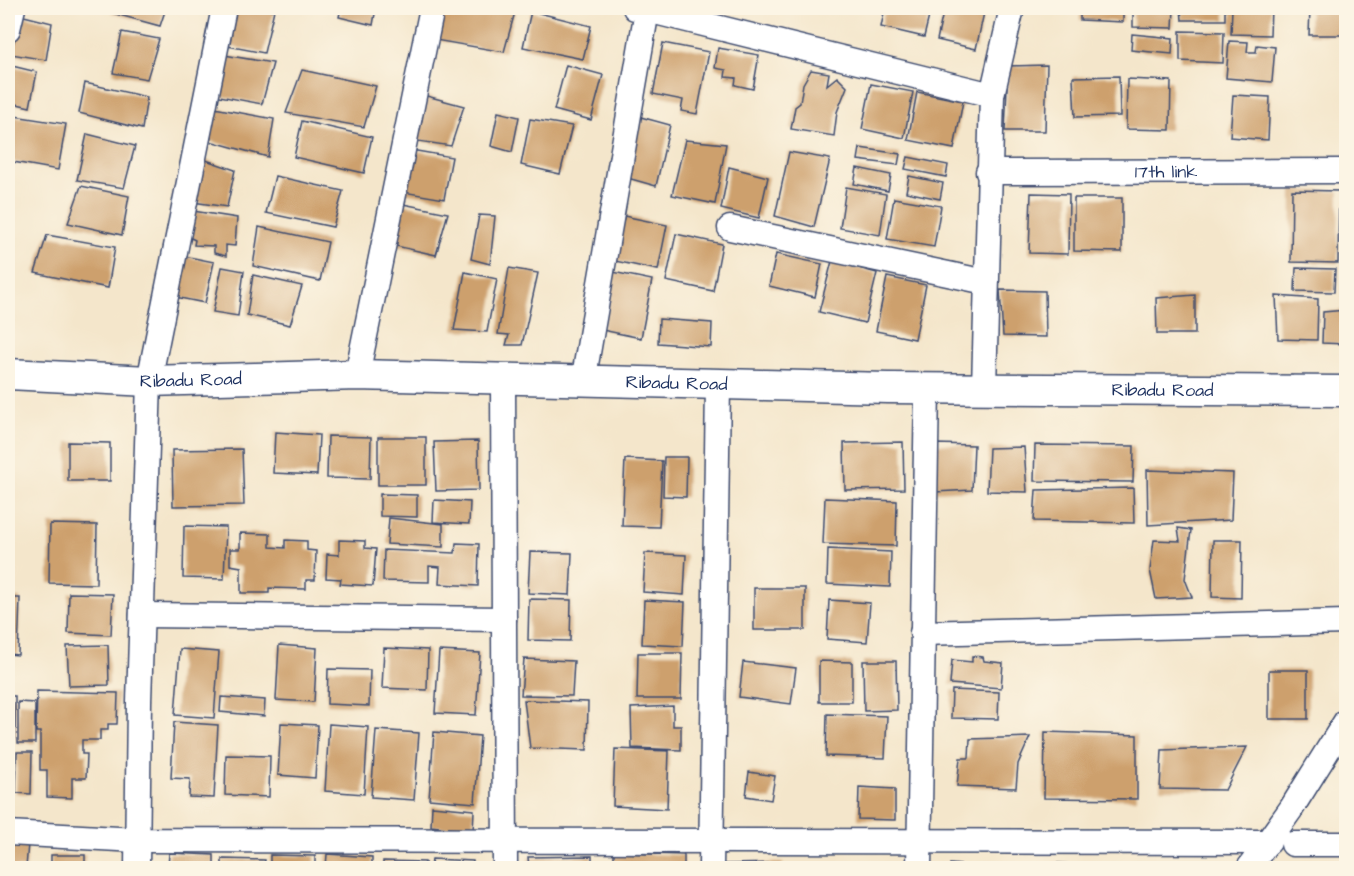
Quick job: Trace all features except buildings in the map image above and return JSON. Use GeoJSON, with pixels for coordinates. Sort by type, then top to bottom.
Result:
{"type":"FeatureCollection","features":[{"type":"Feature","properties":{"kind":"street"},"geometry":{"type":"LineString","coordinates":[[8,29],[13,8]]}},
{"type":"Feature","properties":{"kind":"street"},"geometry":{"type":"LineString","coordinates":[[137,868],[149,381],[224,8]]}},
{"type":"Feature","properties":{"kind":"street"},"geometry":{"type":"LineString","coordinates":[[357,375],[432,8]]}},
{"type":"Feature","properties":{"kind":"street"},"geometry":{"type":"LineString","coordinates":[[583,382],[643,8],[992,94]]}},
{"type":"Feature","properties":{"kind":"street"},"geometry":{"type":"LineString","coordinates":[[984,387],[988,171],[992,94],[1012,8]]}},
{"type":"Feature","properties":{"kind":"street","name":"17th link"},"geometry":{"type":"LineString","coordinates":[[988,171],[1347,171]]}},
{"type":"Feature","properties":{"kind":"street"},"geometry":{"type":"LineString","coordinates":[[730,228],[986,282]]}},
{"type":"Feature","properties":{"kind":"street","name":"Ribadu Road"},"geometry":{"type":"LineString","coordinates":[[8,374],[149,381],[357,375],[583,382],[927,388],[1347,391]]}},
{"type":"Feature","properties":{"kind":"street"},"geometry":{"type":"LineString","coordinates":[[503,380],[505,868]]}},
{"type":"Feature","properties":{"kind":"street"},"geometry":{"type":"LineString","coordinates":[[711,868],[718,384]]}},
{"type":"Feature","properties":{"kind":"street"},"geometry":{"type":"LineString","coordinates":[[919,868],[927,388]]}},
{"type":"Feature","properties":{"kind":"street"},"geometry":{"type":"LineString","coordinates":[[142,615],[504,619]]}},
{"type":"Feature","properties":{"kind":"street"},"geometry":{"type":"LineString","coordinates":[[922,633],[1347,622]]}},
{"type":"Feature","properties":{"kind":"street"},"geometry":{"type":"LineString","coordinates":[[1250,868],[1347,721]]}},
{"type":"Feature","properties":{"kind":"street"},"geometry":{"type":"LineString","coordinates":[[8,832],[137,840],[1269,842]]}},
{"type":"Feature","properties":{"kind":"street"},"geometry":{"type":"LineString","coordinates":[[1293,844],[1347,844]]}}]}
